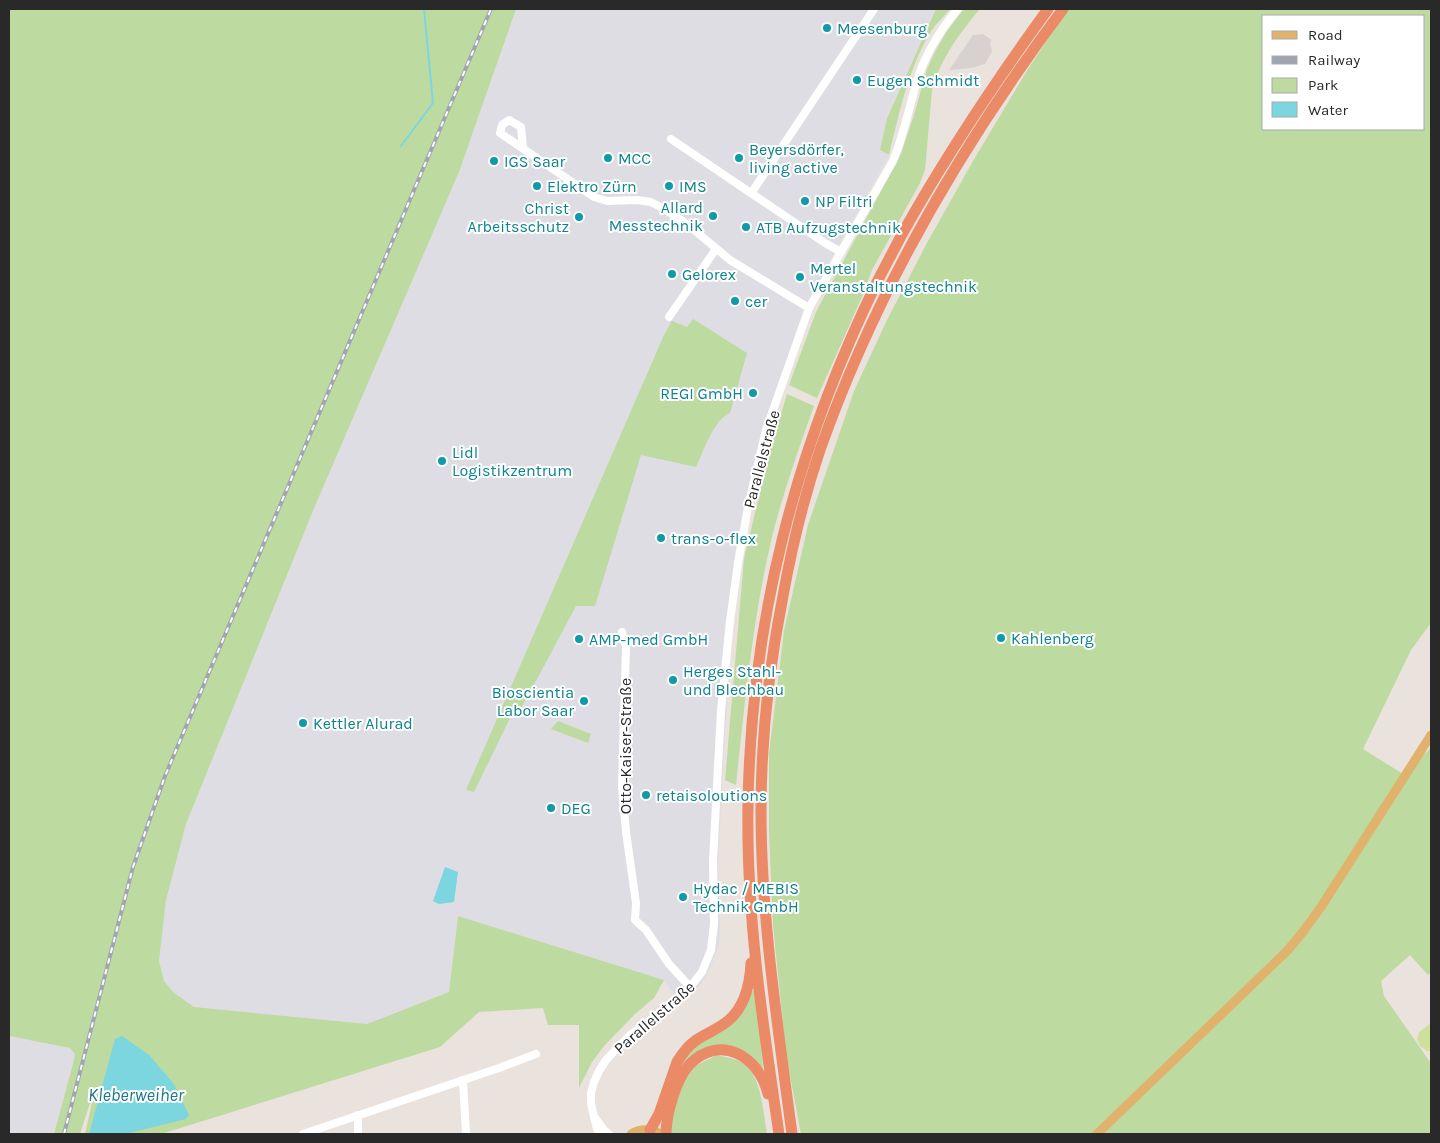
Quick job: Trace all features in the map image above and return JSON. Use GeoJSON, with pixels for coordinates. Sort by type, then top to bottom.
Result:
{"type":"FeatureCollection","features":[{"type":"Feature","properties":{"kind":"highway"},"geometry":{"type":"LineString","coordinates":[[778,1134],[752,931],[748,856],[749,755],[753,705],[762,633],[771,583],[792,499],[806,455],[830,386],[848,343],[916,209],[1015,55],[1048,9]]}},
{"type":"Feature","properties":{"kind":"highway"},"geometry":{"type":"LineString","coordinates":[[792,1134],[767,929],[761,810],[770,667],[794,544],[820,452],[857,356],[888,288],[928,214],[981,127],[1063,9]]}},
{"type":"Feature","properties":{"kind":"highway"},"geometry":{"type":"LineString","coordinates":[[650,1130],[659,1114],[677,1062],[682,1054],[695,1041],[729,1020],[738,1010],[748,986],[752,931]]}},
{"type":"Feature","properties":{"kind":"highway"},"geometry":{"type":"LineString","coordinates":[[666,1134],[666,1122],[683,1074],[700,1057],[724,1050],[743,1056],[759,1072],[766,1086],[778,1134]]}},
{"type":"Feature","properties":{"kind":"main road"},"geometry":{"type":"LineString","coordinates":[[1097,1134],[1286,951],[1302,933],[1321,907],[1431,735]]}},
{"type":"Feature","properties":{"kind":"main road"},"geometry":{"type":"LineString","coordinates":[[632,1134],[642,1130],[650,1130],[661,1134]]}},
{"type":"Feature","properties":{"kind":"street"},"geometry":{"type":"LineString","coordinates":[[752,192],[874,9]]}},
{"type":"Feature","properties":{"kind":"street","name":"Parallelstraße"},"geometry":{"type":"LineString","coordinates":[[601,1134],[597,1129],[592,1112],[591,1093],[594,1082],[606,1060],[628,1036],[672,1004],[690,987],[702,972],[711,950],[713,939],[713,860],[721,711],[730,621],[748,507],[766,430],[809,308],[893,161],[902,140],[921,70],[936,40],[958,9]]}},
{"type":"Feature","properties":{"kind":"street"},"geometry":{"type":"LineString","coordinates":[[671,139],[841,252]]}},
{"type":"Feature","properties":{"kind":"street"},"geometry":{"type":"LineString","coordinates":[[523,148],[594,197],[607,201],[637,200],[651,202],[666,210],[687,224],[730,260],[809,308]]}},
{"type":"Feature","properties":{"kind":"street"},"geometry":{"type":"LineString","coordinates":[[669,316],[716,249]]}},
{"type":"Feature","properties":{"kind":"street","name":"Otto-Kaiser-Straße"},"geometry":{"type":"LineString","coordinates":[[622,632],[626,647],[622,787],[627,842],[636,903],[635,920],[646,930],[669,964],[690,987]]}},
{"type":"Feature","properties":{"kind":"street"},"geometry":{"type":"LineString","coordinates":[[303,1134],[536,1054]]}},
{"type":"Feature","properties":{"kind":"street"},"geometry":{"type":"LineString","coordinates":[[463,1080],[466,1134]]}},
{"type":"Feature","properties":{"kind":"street"},"geometry":{"type":"LineString","coordinates":[[592,1112],[599,1123],[610,1134]]}},
{"type":"Feature","properties":{"kind":"street"},"geometry":{"type":"LineString","coordinates":[[358,1115],[358,1134]]}},
{"type":"Feature","properties":{"kind":"shaded area"},"geometry":{"type":"Polygon","coordinates":[[[516,9],[936,9],[887,116],[880,150],[889,156],[831,259],[810,308],[766,427],[735,553],[718,862],[719,944],[703,982],[681,1004],[664,980],[458,916],[449,992],[367,1024],[194,1007],[173,992],[164,981],[159,961],[166,900],[186,824],[315,506],[459,172],[516,9]]]}},
{"type":"Feature","properties":{"kind":"shaded area"},"geometry":{"type":"Polygon","coordinates":[[[983,34],[992,40],[990,43],[992,51],[985,64],[971,68],[949,70],[973,35],[983,34]]]}},
{"type":"Feature","properties":{"kind":"shaded area"},"geometry":{"type":"Polygon","coordinates":[[[9,1036],[70,1048],[75,1054],[54,1134],[9,1134],[9,1036]]]}},
{"type":"Feature","properties":{"kind":"green space"},"geometry":{"type":"Polygon","coordinates":[[[9,9],[516,9],[459,172],[315,506],[186,824],[166,900],[159,961],[164,981],[173,992],[194,1007],[367,1024],[449,992],[458,916],[664,980],[654,998],[635,1014],[604,1046],[592,1062],[579,1088],[579,1025],[548,1025],[543,1008],[479,1012],[440,1047],[161,1134],[85,1134],[96,1085],[80,1134],[54,1134],[75,1054],[70,1048],[9,1036],[9,9]]]}},
{"type":"Feature","properties":{"kind":"green space"},"geometry":{"type":"Polygon","coordinates":[[[936,9],[950,9],[932,30],[922,47],[905,92],[889,155],[880,150],[887,118],[936,9]]]}},
{"type":"Feature","properties":{"kind":"green space"},"geometry":{"type":"Polygon","coordinates":[[[964,9],[980,9],[965,27],[945,57],[932,90],[925,170],[920,183],[872,270],[817,398],[789,385],[816,312],[901,154],[927,69],[936,50],[947,31],[964,9]]]}},
{"type":"Feature","properties":{"kind":"green space"},"geometry":{"type":"Polygon","coordinates":[[[1068,9],[1431,9],[1431,623],[1411,650],[1363,749],[1403,774],[1431,748],[1431,972],[1428,975],[1410,955],[1381,981],[1384,996],[1431,1062],[1431,1134],[801,1134],[786,1054],[773,925],[769,833],[769,754],[784,631],[808,525],[854,391],[887,320],[973,161],[1028,69],[1068,9]]]}},
{"type":"Feature","properties":{"kind":"green space"},"geometry":{"type":"Polygon","coordinates":[[[693,319],[747,353],[730,413],[714,429],[696,467],[641,455],[595,606],[576,606],[516,717],[511,716],[474,792],[466,790],[664,335],[672,321],[687,327],[693,319]]]}},
{"type":"Feature","properties":{"kind":"green space"},"geometry":{"type":"Polygon","coordinates":[[[787,394],[814,406],[782,501],[766,564],[750,658],[736,785],[725,780],[744,559],[770,450],[787,394]]]}},
{"type":"Feature","properties":{"kind":"green space"},"geometry":{"type":"Polygon","coordinates":[[[558,721],[591,734],[588,743],[551,729],[558,721]]]}},
{"type":"Feature","properties":{"kind":"green space"},"geometry":{"type":"Polygon","coordinates":[[[751,991],[755,991],[763,1067],[712,1047],[674,1081],[685,1056],[751,991]]]}},
{"type":"Feature","properties":{"kind":"green space"},"geometry":{"type":"Polygon","coordinates":[[[1431,1023],[1431,1051],[1427,1051],[1420,1046],[1417,1039],[1419,1032],[1431,1023]]]}},
{"type":"Feature","properties":{"kind":"green space"},"geometry":{"type":"Polygon","coordinates":[[[717,1055],[741,1062],[748,1067],[760,1094],[767,1134],[669,1134],[669,1122],[687,1074],[695,1066],[717,1055]]]}},
{"type":"Feature","properties":{"kind":"water"},"geometry":{"type":"Polygon","coordinates":[[[445,867],[458,872],[454,902],[439,904],[433,901],[445,867]]]}},
{"type":"Feature","properties":{"kind":"water","name":"Kleberweiher"},"geometry":{"type":"Polygon","coordinates":[[[122,1036],[149,1055],[174,1084],[189,1115],[186,1119],[125,1134],[89,1134],[115,1039],[122,1036]]]}},
{"type":"Feature","properties":{"kind":"waterway"},"geometry":{"type":"LineString","coordinates":[[401,146],[433,103],[424,9]]}},
{"type":"Feature","properties":{"kind":"railway"},"geometry":{"type":"LineString","coordinates":[[64,1134],[133,867],[165,776],[491,9]]}},
{"type":"Feature","properties":{"kind":"place","name":"Meesenburg"},"geometry":{"type":"Point","coordinates":[827,28]}},
{"type":"Feature","properties":{"kind":"place","name":"Eugen Schmidt"},"geometry":{"type":"Point","coordinates":[857,80]}},
{"type":"Feature","properties":{"kind":"place","name":"MCC"},"geometry":{"type":"Point","coordinates":[608,158]}},
{"type":"Feature","properties":{"kind":"place","name":"Beyersdörfer, living active"},"geometry":{"type":"Point","coordinates":[739,158]}},
{"type":"Feature","properties":{"kind":"place","name":"IGS Saar"},"geometry":{"type":"Point","coordinates":[494,161]}},
{"type":"Feature","properties":{"kind":"place","name":"Elektro Zürn"},"geometry":{"type":"Point","coordinates":[537,186]}},
{"type":"Feature","properties":{"kind":"place","name":"IMS"},"geometry":{"type":"Point","coordinates":[669,186]}},
{"type":"Feature","properties":{"kind":"place","name":"NP Filtri"},"geometry":{"type":"Point","coordinates":[805,201]}},
{"type":"Feature","properties":{"kind":"place","name":"Allard Messtechnik"},"geometry":{"type":"Point","coordinates":[713,216]}},
{"type":"Feature","properties":{"kind":"place","name":"Christ Arbeitsschutz"},"geometry":{"type":"Point","coordinates":[579,217]}},
{"type":"Feature","properties":{"kind":"place","name":"ATB Aufzugstechnik"},"geometry":{"type":"Point","coordinates":[746,227]}},
{"type":"Feature","properties":{"kind":"place","name":"Gelorex"},"geometry":{"type":"Point","coordinates":[672,274]}},
{"type":"Feature","properties":{"kind":"place","name":"Mertel Veranstaltungstechnik"},"geometry":{"type":"Point","coordinates":[800,277]}},
{"type":"Feature","properties":{"kind":"place","name":"cer"},"geometry":{"type":"Point","coordinates":[735,301]}},
{"type":"Feature","properties":{"kind":"place","name":"REGI GmbH"},"geometry":{"type":"Point","coordinates":[753,393]}},
{"type":"Feature","properties":{"kind":"place","name":"Lidl Logistikzentrum"},"geometry":{"type":"Point","coordinates":[442,461]}},
{"type":"Feature","properties":{"kind":"place","name":"trans-o-flex"},"geometry":{"type":"Point","coordinates":[661,538]}},
{"type":"Feature","properties":{"kind":"place","name":"Kahlenberg"},"geometry":{"type":"Point","coordinates":[1001,638]}},
{"type":"Feature","properties":{"kind":"place","name":"AMP-med GmbH"},"geometry":{"type":"Point","coordinates":[579,639]}},
{"type":"Feature","properties":{"kind":"place","name":"Herges Stahl- und Blechbau"},"geometry":{"type":"Point","coordinates":[673,680]}},
{"type":"Feature","properties":{"kind":"place","name":"Bioscientia Labor Saar"},"geometry":{"type":"Point","coordinates":[584,701]}},
{"type":"Feature","properties":{"kind":"place","name":"Kettler Alurad"},"geometry":{"type":"Point","coordinates":[303,723]}},
{"type":"Feature","properties":{"kind":"place","name":"retaisoloutions"},"geometry":{"type":"Point","coordinates":[646,795]}},
{"type":"Feature","properties":{"kind":"place","name":"DEG"},"geometry":{"type":"Point","coordinates":[551,808]}},
{"type":"Feature","properties":{"kind":"place","name":"Hydac / MEBIS Technik GmbH"},"geometry":{"type":"Point","coordinates":[683,897]}}]}
